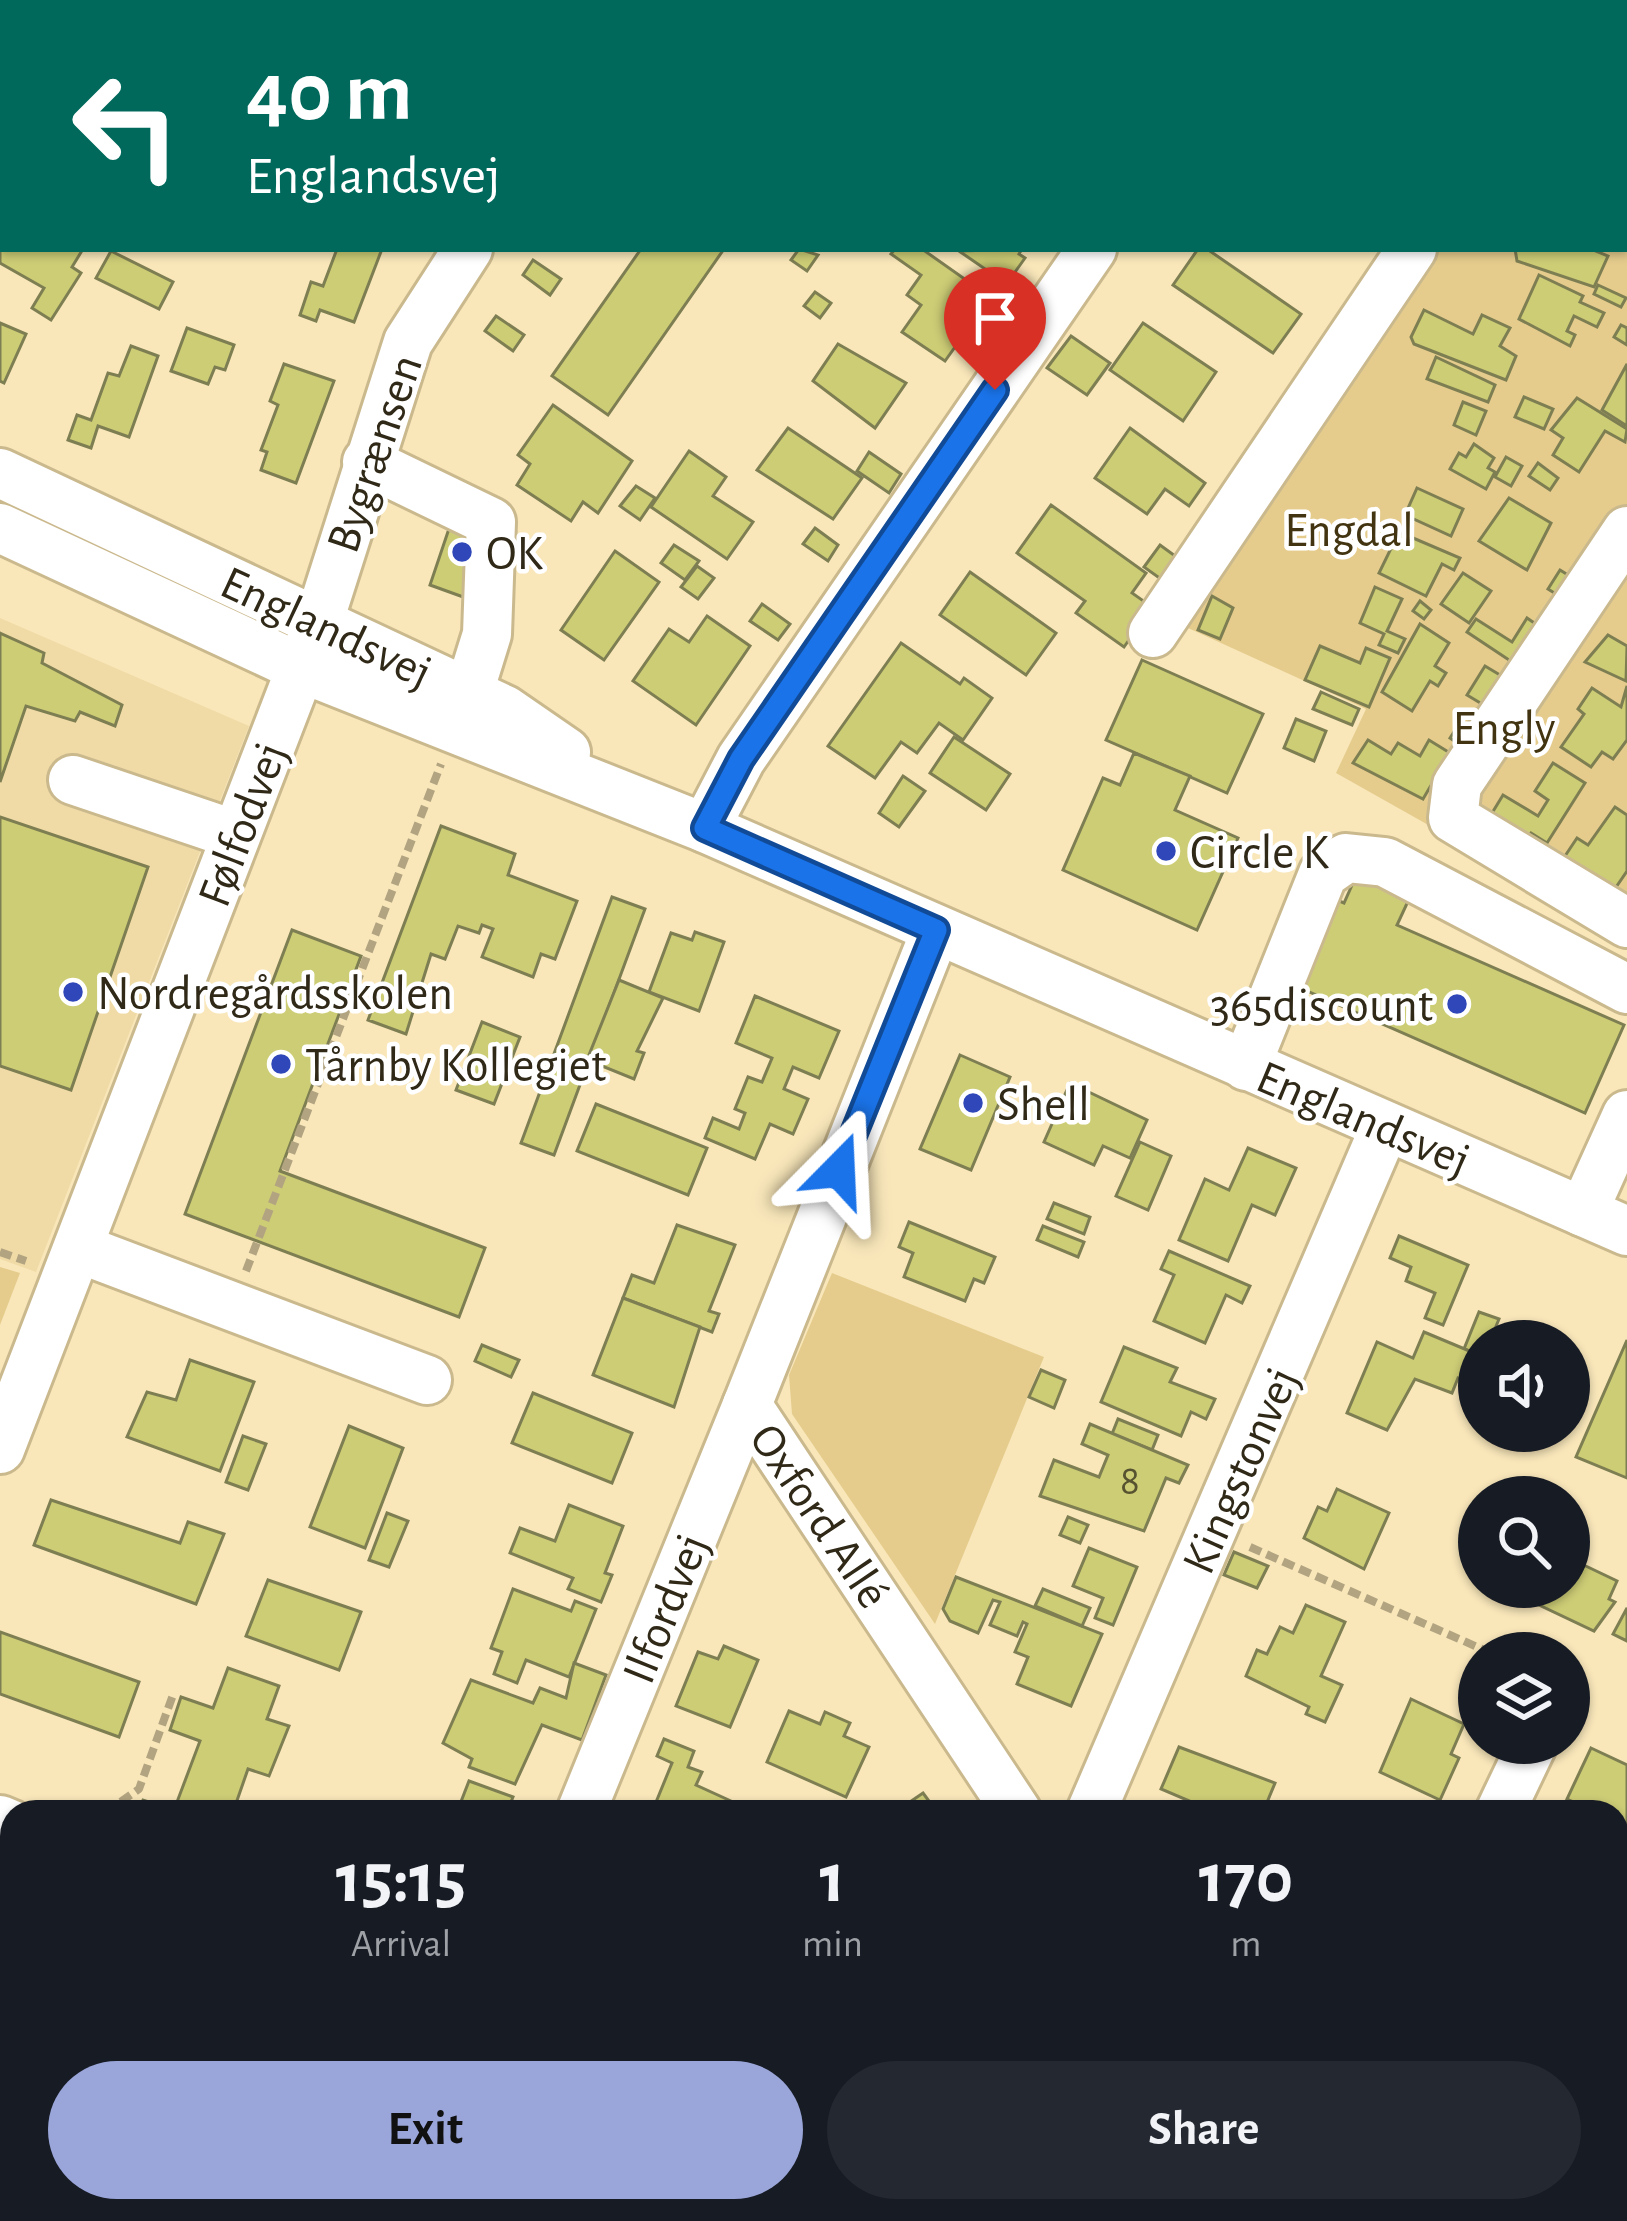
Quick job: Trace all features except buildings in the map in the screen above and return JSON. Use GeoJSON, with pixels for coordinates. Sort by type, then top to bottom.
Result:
{"type":"FeatureCollection","features":[{"type":"Feature","properties":{"kind":"street","name":"Bygrænsen"},"geometry":{"type":"LineString","coordinates":[[301,668],[408,342],[466,252]]}},
{"type":"Feature","properties":{"kind":"street"},"geometry":{"type":"LineString","coordinates":[[705,828],[741,759],[1089,252]]}},
{"type":"Feature","properties":{"kind":"street"},"geometry":{"type":"LineString","coordinates":[[1153,633],[1410,252]]}},
{"type":"Feature","properties":{"kind":"street"},"geometry":{"type":"LineString","coordinates":[[367,462],[490,522],[487,634],[461,711]]}},
{"type":"Feature","properties":{"kind":"street","name":"Englandsvej"},"geometry":{"type":"LineString","coordinates":[[0,473],[319,621],[461,711]]}},
{"type":"Feature","properties":{"kind":"street","name":"Englandsvej"},"geometry":{"type":"LineString","coordinates":[[0,528],[301,668],[461,711],[505,710],[640,802],[1627,1231]]}},
{"type":"Feature","properties":{"kind":"street"},"geometry":{"type":"LineString","coordinates":[[1627,531],[1457,785],[1453,818],[1627,922]]}},
{"type":"Feature","properties":{"kind":"street","name":"Følfodvej"},"geometry":{"type":"LineString","coordinates":[[0,1449],[301,668]]}},
{"type":"Feature","properties":{"kind":"street"},"geometry":{"type":"LineString","coordinates":[[73,780],[236,835]]}},
{"type":"Feature","properties":{"kind":"street"},"geometry":{"type":"LineString","coordinates":[[1246,1066],[1323,874],[1346,858],[1384,862],[1627,988]]}},
{"type":"Feature","properties":{"kind":"street","name":"Oxford Allé"},"geometry":{"type":"LineString","coordinates":[[936,930],[747,1405],[1009,1800]]}},
{"type":"Feature","properties":{"kind":"street"},"geometry":{"type":"LineString","coordinates":[[1583,1212],[1627,1115]]}},
{"type":"Feature","properties":{"kind":"street","name":"Kingstonvej"},"geometry":{"type":"LineString","coordinates":[[1095,1800],[1385,1127]]}},
{"type":"Feature","properties":{"kind":"street"},"geometry":{"type":"LineString","coordinates":[[78,1248],[427,1380]]}},
{"type":"Feature","properties":{"kind":"street","name":"Ilfordvej"},"geometry":{"type":"LineString","coordinates":[[586,1800],[747,1405]]}},
{"type":"Feature","properties":{"kind":"street"},"geometry":{"type":"LineString","coordinates":[[1506,1800],[1523,1764]]}},
{"type":"Feature","properties":{"kind":"path"},"geometry":{"type":"LineString","coordinates":[[232,1306],[461,711]]}},
{"type":"Feature","properties":{"kind":"path"},"geometry":{"type":"LineString","coordinates":[[1212,1530],[1458,1639]]}},
{"type":"Feature","properties":{"kind":"path"},"geometry":{"type":"LineString","coordinates":[[123,1800],[139,1789],[174,1692]]}},
{"type":"Feature","properties":{"kind":"shaded area","name":"Nordregårdsskolen"},"geometry":{"type":"Polygon","coordinates":[[[0,618],[249,726],[36,1272],[0,1259],[0,618]]]}},
{"type":"Feature","properties":{"kind":"green space"},"geometry":{"type":"Polygon","coordinates":[[[1397,252],[1627,252],[1627,937],[1336,773],[1366,709],[1153,612],[1397,252]]]}},
{"type":"Feature","properties":{"kind":"green space"},"geometry":{"type":"Polygon","coordinates":[[[0,1267],[20,1273],[0,1325],[0,1267]]]}},
{"type":"Feature","properties":{"kind":"green space"},"geometry":{"type":"Polygon","coordinates":[[[832,1273],[1044,1357],[935,1624],[792,1414],[789,1375],[832,1273]]]}},
{"type":"Feature","properties":{"kind":"place","name":"OK"},"geometry":{"type":"Point","coordinates":[462,552]}},
{"type":"Feature","properties":{"kind":"place","name":"Circle K"},"geometry":{"type":"Point","coordinates":[1166,851]}},
{"type":"Feature","properties":{"kind":"place","name":"Nordregårdsskolen"},"geometry":{"type":"Point","coordinates":[73,992]}},
{"type":"Feature","properties":{"kind":"place","name":"365discount"},"geometry":{"type":"Point","coordinates":[1457,1004]}},
{"type":"Feature","properties":{"kind":"place","name":"Tårnby Kollegiet"},"geometry":{"type":"Point","coordinates":[281,1064]}},
{"type":"Feature","properties":{"kind":"place","name":"Shell"},"geometry":{"type":"Point","coordinates":[973,1103]}},
{"type":"Feature","properties":{"kind":"route"},"geometry":{"type":"LineString","coordinates":[[839,1170],[936,930],[705,828],[741,759],[995,390]]}},
{"type":"Feature","properties":{"kind":"park label","name":"Engdal"},"geometry":{"type":"Point","coordinates":[1349,529]}},
{"type":"Feature","properties":{"kind":"park label","name":"Engly"},"geometry":{"type":"Point","coordinates":[1504,727]}}]}
